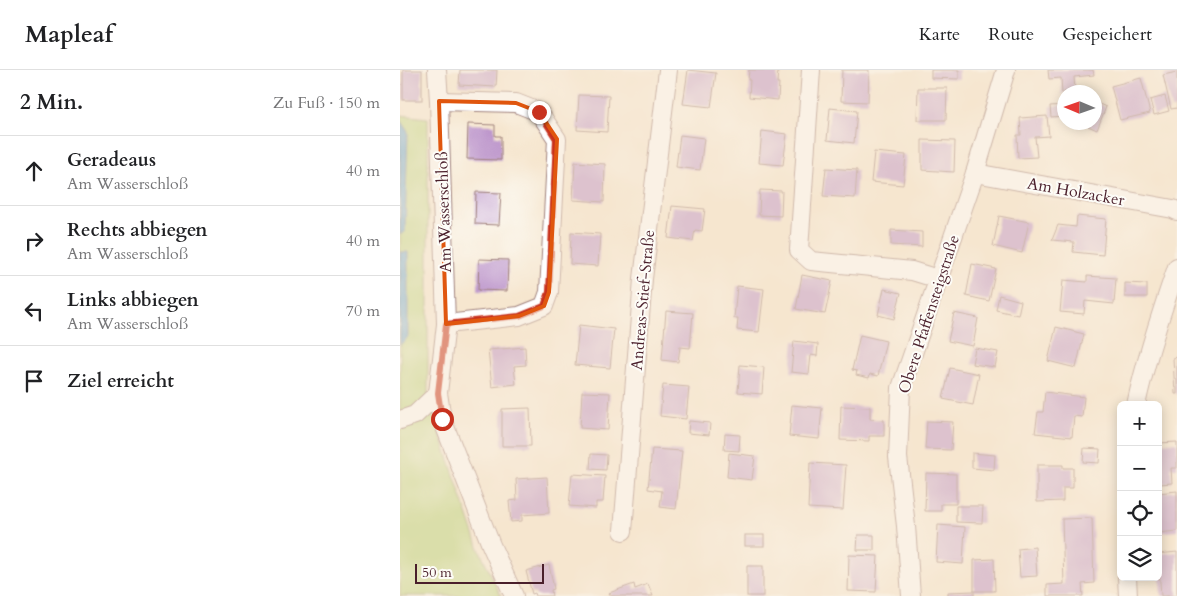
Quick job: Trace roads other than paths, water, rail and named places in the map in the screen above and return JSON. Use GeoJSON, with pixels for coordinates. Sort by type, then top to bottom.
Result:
{"type":"FeatureCollection","features":[{"type":"Feature","properties":{"kind":"street","name":"Am Wasserschloß"},"geometry":{"type":"LineString","coordinates":[[436,70],[439,101],[446,324],[438,393],[442,419],[491,545],[514,596]]}},
{"type":"Feature","properties":{"kind":"street","name":"Andreas-Stief-Straße"},"geometry":{"type":"LineString","coordinates":[[623,531],[642,279],[668,70]]}},
{"type":"Feature","properties":{"kind":"street"},"geometry":{"type":"LineString","coordinates":[[811,70],[799,250],[811,261],[912,271],[938,279]]}},
{"type":"Feature","properties":{"kind":"street","name":"Obere Pfaffensteigstraße"},"geometry":{"type":"LineString","coordinates":[[911,596],[906,526],[898,457],[901,388],[974,173],[1006,70]]}},
{"type":"Feature","properties":{"kind":"street"},"geometry":{"type":"LineString","coordinates":[[439,101],[516,103],[539,112],[556,139],[549,292],[544,306],[519,316],[446,324]]}},
{"type":"Feature","properties":{"kind":"street","name":"Am Holzacker"},"geometry":{"type":"LineString","coordinates":[[974,173],[1177,211]]}},
{"type":"Feature","properties":{"kind":"street"},"geometry":{"type":"LineString","coordinates":[[1137,401],[1141,380],[1177,267]]}},
{"type":"Feature","properties":{"kind":"street"},"geometry":{"type":"LineString","coordinates":[[400,420],[415,414],[438,393]]}},
{"type":"Feature","properties":{"kind":"street"},"geometry":{"type":"LineString","coordinates":[[1127,581],[1128,596]]}},
{"type":"Feature","properties":{"kind":"water"},"geometry":{"type":"Polygon","coordinates":[[[400,120],[408,132],[405,231],[400,235],[400,120]]]}},
{"type":"Feature","properties":{"kind":"water"},"geometry":{"type":"Polygon","coordinates":[[[400,252],[408,252],[408,337],[400,345],[400,252]]]}}]}
